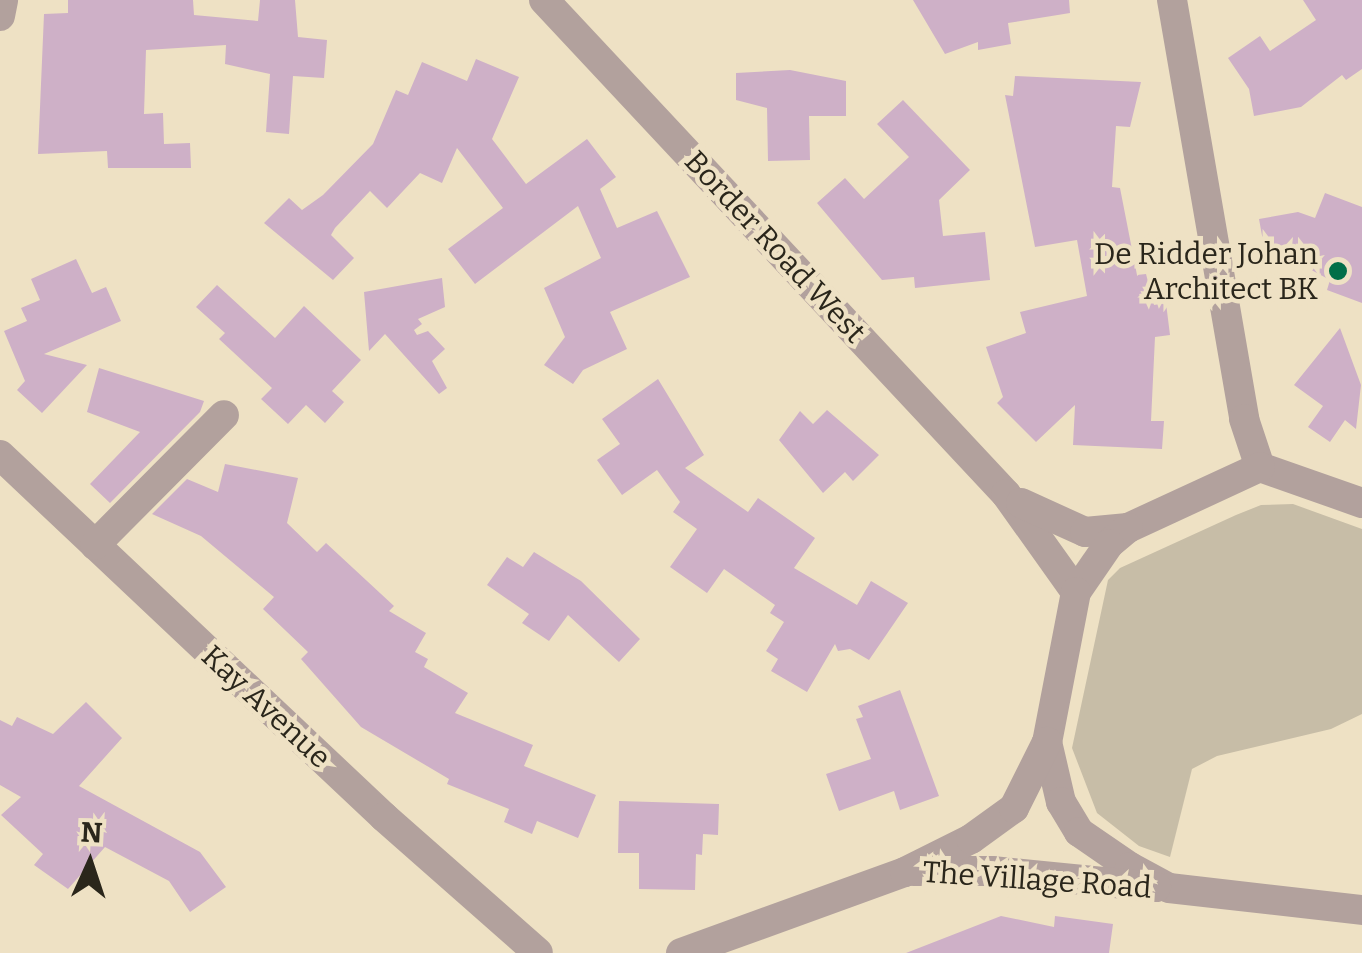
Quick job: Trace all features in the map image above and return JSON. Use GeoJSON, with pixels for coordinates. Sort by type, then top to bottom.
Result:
{"type":"FeatureCollection","features":[{"type":"Feature","properties":{"kind":"street"},"geometry":{"type":"LineString","coordinates":[[0,16],[3,0]]}},
{"type":"Feature","properties":{"kind":"street","name":"Border Road West"},"geometry":{"type":"LineString","coordinates":[[544,0],[1006,494],[1076,592]]}},
{"type":"Feature","properties":{"kind":"street"},"geometry":{"type":"LineString","coordinates":[[1172,0],[1244,419],[1260,467]]}},
{"type":"Feature","properties":{"kind":"street"},"geometry":{"type":"LineString","coordinates":[[94,545],[224,415]]}},
{"type":"Feature","properties":{"kind":"street","name":"Kay Avenue"},"geometry":{"type":"LineString","coordinates":[[0,455],[538,953]]}},
{"type":"Feature","properties":{"kind":"street"},"geometry":{"type":"LineString","coordinates":[[1170,888],[1079,832],[1060,802],[1047,742],[1076,592],[1109,544],[1128,528],[1260,467],[1362,503]]}},
{"type":"Feature","properties":{"kind":"street","name":"Border Road West"},"geometry":{"type":"LineString","coordinates":[[1006,494],[1072,528],[1128,528]]}},
{"type":"Feature","properties":{"kind":"street","name":"The Village Road"},"geometry":{"type":"LineString","coordinates":[[681,953],[905,872],[997,824],[1031,784],[1047,742]]}},
{"type":"Feature","properties":{"kind":"street","name":"The Village Road"},"geometry":{"type":"LineString","coordinates":[[905,872],[992,871],[1170,888],[1357,914]]}},
{"type":"Feature","properties":{"kind":"shaded area"},"geometry":{"type":"Polygon","coordinates":[[[1293,504],[1362,529],[1362,714],[1331,729],[1217,756],[1192,769],[1170,857],[1139,846],[1097,813],[1072,748],[1108,580],[1120,568],[1236,515],[1261,505],[1293,504]]]}},
{"type":"Feature","properties":{"kind":"building"},"geometry":{"type":"Polygon","coordinates":[[[68,0],[193,0],[194,15],[258,21],[260,0],[295,0],[298,37],[327,40],[324,78],[293,76],[289,134],[266,132],[270,74],[225,64],[226,45],[146,50],[144,114],[163,113],[164,144],[190,143],[191,168],[108,168],[107,151],[38,154],[44,14],[68,13],[68,0]]]}},
{"type":"Feature","properties":{"kind":"building"},"geometry":{"type":"Polygon","coordinates":[[[913,0],[1069,0],[1070,13],[1008,23],[1011,44],[978,50],[978,42],[945,54],[913,0]]]}},
{"type":"Feature","properties":{"kind":"building"},"geometry":{"type":"Polygon","coordinates":[[[1303,0],[1362,0],[1362,69],[1346,80],[1342,75],[1301,107],[1254,116],[1249,89],[1228,58],[1260,36],[1270,51],[1316,20],[1303,0]]]}},
{"type":"Feature","properties":{"kind":"building"},"geometry":{"type":"Polygon","coordinates":[[[476,59],[519,77],[492,139],[526,184],[587,139],[616,177],[600,189],[617,228],[657,211],[690,277],[610,312],[627,349],[583,370],[573,384],[544,365],[565,337],[544,288],[601,258],[578,206],[475,284],[448,249],[503,208],[457,148],[442,183],[420,173],[387,208],[370,191],[335,228],[331,235],[354,258],[333,280],[264,223],[289,198],[302,210],[323,195],[373,144],[396,90],[408,95],[422,62],[467,81],[476,59]]]}},
{"type":"Feature","properties":{"kind":"building"},"geometry":{"type":"Polygon","coordinates":[[[790,70],[846,81],[846,116],[809,116],[810,160],[768,161],[767,108],[736,100],[736,73],[790,70]]]}},
{"type":"Feature","properties":{"kind":"building"},"geometry":{"type":"Polygon","coordinates":[[[1015,76],[1141,82],[1130,127],[1116,126],[1112,187],[1120,188],[1137,275],[1146,274],[1154,305],[1166,303],[1170,335],[1155,337],[1151,421],[1164,421],[1162,449],[1073,445],[1075,405],[1036,442],[997,403],[1003,397],[986,347],[1026,333],[1020,312],[1087,296],[1077,240],[1035,247],[1005,95],[1013,96],[1015,76]]]}},
{"type":"Feature","properties":{"kind":"building"},"geometry":{"type":"Polygon","coordinates":[[[903,100],[970,170],[939,200],[943,236],[985,232],[990,280],[915,288],[914,277],[882,280],[817,203],[845,178],[864,199],[909,157],[877,124],[903,100]]]}},
{"type":"Feature","properties":{"kind":"building","name":"De Ridder Johan Architect BK"},"geometry":{"type":"Polygon","coordinates":[[[1325,193],[1362,207],[1362,303],[1327,290],[1330,280],[1291,259],[1267,263],[1259,219],[1298,212],[1315,218],[1325,193]]]}},
{"type":"Feature","properties":{"kind":"building"},"geometry":{"type":"Polygon","coordinates":[[[76,259],[92,293],[106,287],[121,321],[44,354],[87,365],[42,413],[17,390],[25,381],[4,331],[27,321],[21,308],[40,300],[31,279],[76,259]]]}},
{"type":"Feature","properties":{"kind":"building"},"geometry":{"type":"Polygon","coordinates":[[[442,278],[445,307],[418,319],[422,324],[414,330],[417,335],[428,331],[445,349],[432,361],[447,388],[439,394],[385,334],[369,351],[364,292],[442,278]]]}},
{"type":"Feature","properties":{"kind":"building"},"geometry":{"type":"Polygon","coordinates":[[[217,285],[275,338],[304,306],[361,360],[332,391],[344,402],[325,423],[306,405],[288,424],[261,399],[272,388],[219,339],[225,333],[196,307],[217,285]]]}},
{"type":"Feature","properties":{"kind":"building"},"geometry":{"type":"Polygon","coordinates":[[[1340,328],[1361,385],[1356,429],[1345,420],[1330,442],[1308,427],[1323,406],[1294,385],[1340,328]]]}},
{"type":"Feature","properties":{"kind":"building"},"geometry":{"type":"Polygon","coordinates":[[[99,368],[204,401],[200,412],[110,503],[90,484],[140,432],[87,412],[99,368]]]}},
{"type":"Feature","properties":{"kind":"building"},"geometry":{"type":"Polygon","coordinates":[[[658,379],[704,455],[685,468],[748,512],[758,498],[815,538],[794,568],[857,605],[871,581],[908,603],[869,660],[850,649],[838,651],[835,644],[807,692],[771,671],[778,659],[766,651],[784,622],[770,613],[775,605],[724,569],[707,593],[670,567],[697,529],[673,512],[680,502],[657,470],[622,495],[597,460],[620,444],[602,419],[658,379]]]}},
{"type":"Feature","properties":{"kind":"building"},"geometry":{"type":"Polygon","coordinates":[[[827,410],[879,455],[853,481],[845,472],[823,493],[779,440],[800,411],[813,424],[827,410]]]}},
{"type":"Feature","properties":{"kind":"building"},"geometry":{"type":"Polygon","coordinates":[[[225,464],[298,478],[287,523],[317,552],[326,543],[394,606],[389,611],[426,633],[415,652],[428,659],[424,667],[468,693],[455,713],[533,745],[524,766],[596,795],[578,838],[537,821],[532,834],[504,822],[509,809],[447,784],[449,779],[361,727],[301,659],[308,652],[263,609],[274,597],[201,536],[152,514],[187,479],[218,492],[225,464]]]}},
{"type":"Feature","properties":{"kind":"building"},"geometry":{"type":"Polygon","coordinates":[[[534,552],[581,581],[640,639],[619,662],[568,615],[549,641],[522,623],[529,614],[487,585],[507,557],[523,567],[534,552]]]}},
{"type":"Feature","properties":{"kind":"building"},"geometry":{"type":"Polygon","coordinates":[[[900,690],[939,796],[900,810],[894,791],[839,811],[826,774],[871,759],[856,719],[863,717],[858,706],[900,690]]]}},
{"type":"Feature","properties":{"kind":"building"},"geometry":{"type":"Polygon","coordinates":[[[86,702],[122,738],[79,786],[200,852],[226,887],[190,912],[169,881],[105,847],[68,889],[34,865],[43,854],[1,815],[21,797],[0,785],[0,720],[12,726],[17,717],[53,734],[86,702]]]}},
{"type":"Feature","properties":{"kind":"building"},"geometry":{"type":"Polygon","coordinates":[[[619,801],[719,804],[718,835],[703,834],[702,855],[696,854],[695,890],[639,889],[639,853],[618,853],[619,801]]]}},
{"type":"Feature","properties":{"kind":"building"},"geometry":{"type":"Polygon","coordinates":[[[1001,916],[1054,927],[1055,916],[1113,924],[1109,953],[906,953],[1001,916]]]}},
{"type":"Feature","properties":{"kind":"place","name":"De Ridder Johan Architect BK"},"geometry":{"type":"Point","coordinates":[1338,271]}}]}
